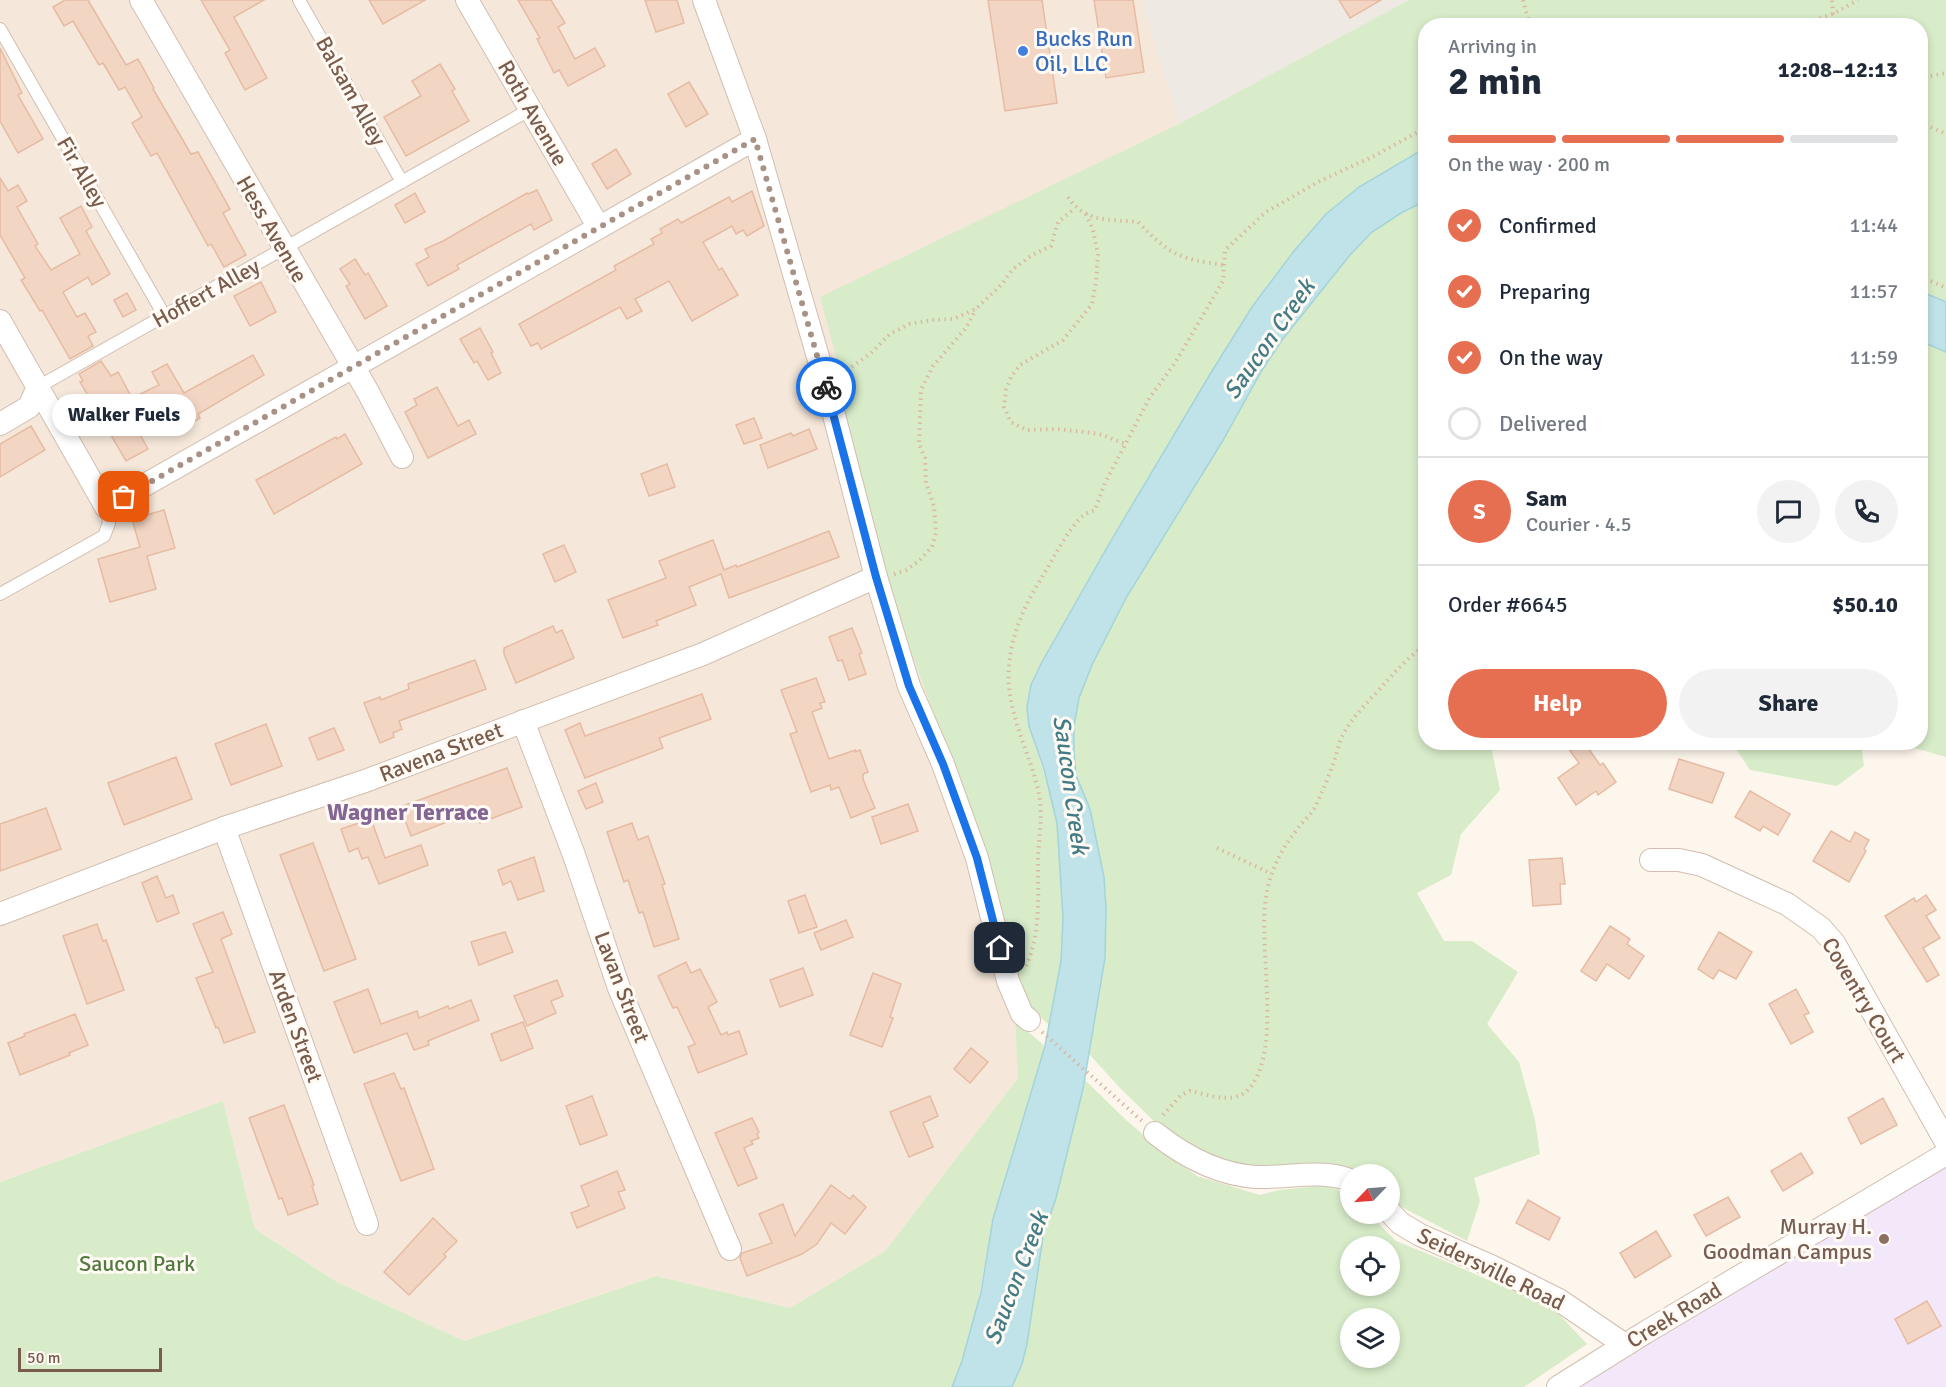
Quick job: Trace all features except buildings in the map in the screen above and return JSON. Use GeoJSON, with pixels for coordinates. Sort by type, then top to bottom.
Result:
{"type":"FeatureCollection","features":[{"type":"Feature","properties":{"kind":"street","name":"Hess Avenue"},"geometry":{"type":"LineString","coordinates":[[141,0],[352,368],[368,392],[402,457]]}},
{"type":"Feature","properties":{"kind":"street","name":"Roth Avenue"},"geometry":{"type":"LineString","coordinates":[[467,0],[598,226]]}},
{"type":"Feature","properties":{"kind":"street"},"geometry":{"type":"LineString","coordinates":[[704,0],[755,139],[799,293],[830,377],[883,576],[909,686],[943,764],[977,858],[1008,981],[1022,1014],[1029,1020]]}},
{"type":"Feature","properties":{"kind":"street"},"geometry":{"type":"LineString","coordinates":[[0,321],[106,507],[755,139]]}},
{"type":"Feature","properties":{"kind":"street"},"geometry":{"type":"LineString","coordinates":[[0,424],[29,407],[38,387]]}},
{"type":"Feature","properties":{"kind":"street","name":"Ravena Street"},"geometry":{"type":"LineString","coordinates":[[0,914],[224,828],[365,780],[703,654],[883,576]]}},
{"type":"Feature","properties":{"kind":"street","name":"Lavan Street"},"geometry":{"type":"LineString","coordinates":[[523,721],[574,855],[620,988],[730,1249]]}},
{"type":"Feature","properties":{"kind":"street","name":"Arden Street"},"geometry":{"type":"LineString","coordinates":[[224,828],[367,1224]]}},
{"type":"Feature","properties":{"kind":"street","name":"Coventry Court"},"geometry":{"type":"LineString","coordinates":[[1651,860],[1679,860],[1702,865],[1787,904],[1821,928],[1834,943],[1946,1142]]}},
{"type":"Feature","properties":{"kind":"street"},"geometry":{"type":"LineString","coordinates":[[1155,1133],[1175,1149],[1198,1161],[1227,1171],[1256,1177],[1328,1174],[1340,1177]]}},
{"type":"Feature","properties":{"kind":"street","name":"Creek Road"},"geometry":{"type":"LineString","coordinates":[[1558,1387],[1624,1345],[1946,1154]]}},
{"type":"Feature","properties":{"kind":"street","name":"Seidersville Road"},"geometry":{"type":"LineString","coordinates":[[1400,1223],[1420,1235],[1491,1266],[1559,1300],[1624,1345]]}},
{"type":"Feature","properties":{"kind":"lane","name":"Balsam Alley"},"geometry":{"type":"LineString","coordinates":[[299,0],[402,182]]}},
{"type":"Feature","properties":{"kind":"lane","name":"Fir Alley"},"geometry":{"type":"LineString","coordinates":[[0,29],[164,315]]}},
{"type":"Feature","properties":{"kind":"lane","name":"Hoffert Alley"},"geometry":{"type":"LineString","coordinates":[[38,387],[531,110]]}},
{"type":"Feature","properties":{"kind":"lane"},"geometry":{"type":"LineString","coordinates":[[0,594],[104,536],[110,523],[106,507]]}},
{"type":"Feature","properties":{"kind":"path"},"geometry":{"type":"LineString","coordinates":[[1523,0],[1528,18]]}},
{"type":"Feature","properties":{"kind":"path"},"geometry":{"type":"LineString","coordinates":[[1832,0],[1832,18]]}},
{"type":"Feature","properties":{"kind":"path"},"geometry":{"type":"LineString","coordinates":[[1821,18],[1858,0]]}},
{"type":"Feature","properties":{"kind":"path"},"geometry":{"type":"LineString","coordinates":[[1928,77],[1946,73]]}},
{"type":"Feature","properties":{"kind":"path"},"geometry":{"type":"LineString","coordinates":[[1928,126],[1946,134]]}},
{"type":"Feature","properties":{"kind":"path"},"geometry":{"type":"LineString","coordinates":[[1026,976],[1025,967],[1032,952],[1040,889],[1038,858],[1041,829],[1039,795],[1010,698],[1009,666],[1014,638],[1024,606],[1082,517],[1095,510],[1105,483],[1150,397],[1175,363],[1223,281],[1225,250],[1266,212],[1318,182],[1376,155],[1418,132]]}},
{"type":"Feature","properties":{"kind":"path"},"geometry":{"type":"LineString","coordinates":[[1068,197],[1075,208],[1086,214],[1104,220],[1138,222],[1157,242],[1175,255],[1195,261],[1224,265]]}},
{"type":"Feature","properties":{"kind":"path"},"geometry":{"type":"LineString","coordinates":[[883,576],[906,570],[919,561],[932,547],[936,533],[934,506],[926,483],[925,458],[920,444],[921,390],[933,366],[966,328],[976,309],[1002,284],[1012,270],[1032,255],[1051,246],[1058,222],[1075,208]]}},
{"type":"Feature","properties":{"kind":"path"},"geometry":{"type":"LineString","coordinates":[[1086,214],[1093,230],[1098,254],[1092,304],[1063,340],[1020,365],[1011,377],[1006,390],[1004,407],[1011,422],[1026,430],[1058,429],[1103,435],[1125,444]]}},
{"type":"Feature","properties":{"kind":"path"},"geometry":{"type":"LineString","coordinates":[[1928,280],[1946,288]]}},
{"type":"Feature","properties":{"kind":"path"},"geometry":{"type":"LineString","coordinates":[[830,377],[871,352],[890,334],[909,324],[953,319],[976,309]]}},
{"type":"Feature","properties":{"kind":"path"},"geometry":{"type":"LineString","coordinates":[[1155,1133],[1165,1111],[1181,1095],[1190,1091],[1229,1098],[1246,1093],[1254,1083],[1262,1060],[1266,1036],[1264,910],[1270,873],[1295,832],[1314,809],[1334,763],[1341,739],[1354,717],[1399,666],[1418,651]]}},
{"type":"Feature","properties":{"kind":"path"},"geometry":{"type":"LineString","coordinates":[[1217,848],[1270,873]]}},
{"type":"Feature","properties":{"kind":"path"},"geometry":{"type":"LineString","coordinates":[[1029,1020],[1130,1110]]}},
{"type":"Feature","properties":{"kind":"shaded area"},"geometry":{"type":"Polygon","coordinates":[[[0,0],[1409,0],[1179,124],[840,372],[834,374],[879,561],[985,853],[1011,944],[1016,973],[1015,1022],[1018,1078],[885,1251],[790,1308],[656,1276],[464,1341],[337,1282],[255,1229],[223,1101],[0,1182],[0,0]]]}},
{"type":"Feature","properties":{"kind":"shaded area"},"geometry":{"type":"Polygon","coordinates":[[[1142,0],[1409,0],[1179,124],[1142,0]]]}},
{"type":"Feature","properties":{"kind":"shaded area","name":"Murray H. Goodman Campus"},"geometry":{"type":"Polygon","coordinates":[[[1946,1166],[1946,1387],[1579,1387],[1646,1344],[1946,1166]]]}},
{"type":"Feature","properties":{"kind":"green space"},"geometry":{"type":"Polygon","coordinates":[[[1409,0],[1946,0],[1946,302],[1928,294],[1928,18],[1418,18],[1418,152],[1404,160],[1294,251],[1252,307],[1109,544],[1031,685],[1029,726],[1052,798],[1061,856],[1063,918],[1061,961],[1049,1025],[1022,995],[1011,944],[985,853],[890,594],[834,374],[840,371],[820,297],[1179,124],[1409,0]]]}},
{"type":"Feature","properties":{"kind":"green space"},"geometry":{"type":"Polygon","coordinates":[[[1418,204],[1418,750],[1492,750],[1500,790],[1461,834],[1451,875],[1417,893],[1444,941],[1472,941],[1518,972],[1487,1024],[1519,1062],[1535,1120],[1540,1154],[1474,1178],[1480,1201],[1467,1241],[1400,1206],[1400,1164],[1246,1167],[1200,1152],[1166,1133],[1088,1053],[1105,958],[1106,909],[1098,845],[1090,809],[1076,775],[1074,726],[1079,698],[1092,665],[1126,598],[1222,442],[1261,372],[1282,340],[1350,255],[1372,232],[1418,204]]]}},
{"type":"Feature","properties":{"kind":"green space"},"geometry":{"type":"Polygon","coordinates":[[[1928,344],[1946,352],[1946,757],[1922,750],[1928,750],[1928,344]]]}},
{"type":"Feature","properties":{"kind":"green space"},"geometry":{"type":"Polygon","coordinates":[[[1737,750],[1862,750],[1864,766],[1837,786],[1750,770],[1737,750]]]}},
{"type":"Feature","properties":{"kind":"green space","name":"Saucon Park"},"geometry":{"type":"Polygon","coordinates":[[[1015,1021],[1045,1046],[986,1257],[977,1307],[952,1387],[0,1387],[0,1182],[223,1101],[255,1229],[337,1282],[464,1341],[656,1276],[790,1308],[885,1251],[1018,1078],[1015,1021]]]}},
{"type":"Feature","properties":{"kind":"green space"},"geometry":{"type":"Polygon","coordinates":[[[1084,1079],[1163,1152],[1197,1176],[1260,1195],[1279,1190],[1327,1185],[1340,1191],[1340,1224],[1379,1224],[1391,1236],[1340,1236],[1340,1296],[1400,1296],[1400,1243],[1553,1308],[1587,1344],[1524,1387],[1012,1387],[1022,1364],[1027,1344],[1043,1237],[1056,1198],[1084,1079]]]}},
{"type":"Feature","properties":{"kind":"water","name":"Saucon Creek"},"geometry":{"type":"Polygon","coordinates":[[[1418,152],[1418,204],[1372,232],[1350,255],[1282,340],[1126,598],[1092,665],[1079,698],[1074,726],[1076,775],[1090,809],[1104,877],[1106,909],[1105,958],[1083,1089],[1056,1198],[1043,1237],[1027,1344],[1022,1364],[1012,1387],[952,1387],[962,1361],[981,1292],[993,1219],[1045,1046],[1061,961],[1063,918],[1057,823],[1044,769],[1029,726],[1027,707],[1031,685],[1109,544],[1252,307],[1294,251],[1326,214],[1359,187],[1418,152]]]}},
{"type":"Feature","properties":{"kind":"water"},"geometry":{"type":"Polygon","coordinates":[[[1928,294],[1946,302],[1946,352],[1928,344],[1928,294]]]}},
{"type":"Feature","properties":{"kind":"way so far"},"geometry":{"type":"LineString","coordinates":[[124,497],[598,226],[755,139],[826,387]]}},
{"type":"Feature","properties":{"kind":"place","name":"Bucks Run Oil, LLC"},"geometry":{"type":"Point","coordinates":[1023,51]}},
{"type":"Feature","properties":{"kind":"place","name":"Walker Fuels"},"geometry":{"type":"Point","coordinates":[124,497]}},
{"type":"Feature","properties":{"kind":"place","name":"Murray H. Goodman Campus"},"geometry":{"type":"Point","coordinates":[1884,1239]}},
{"type":"Feature","properties":{"kind":"district","name":"Wagner Terrace"},"geometry":{"type":"Point","coordinates":[408,812]}},
{"type":"Feature","properties":{"kind":"route"},"geometry":{"type":"LineString","coordinates":[[826,387],[876,577],[909,686],[943,764],[977,858],[1000,948]]}}]}
